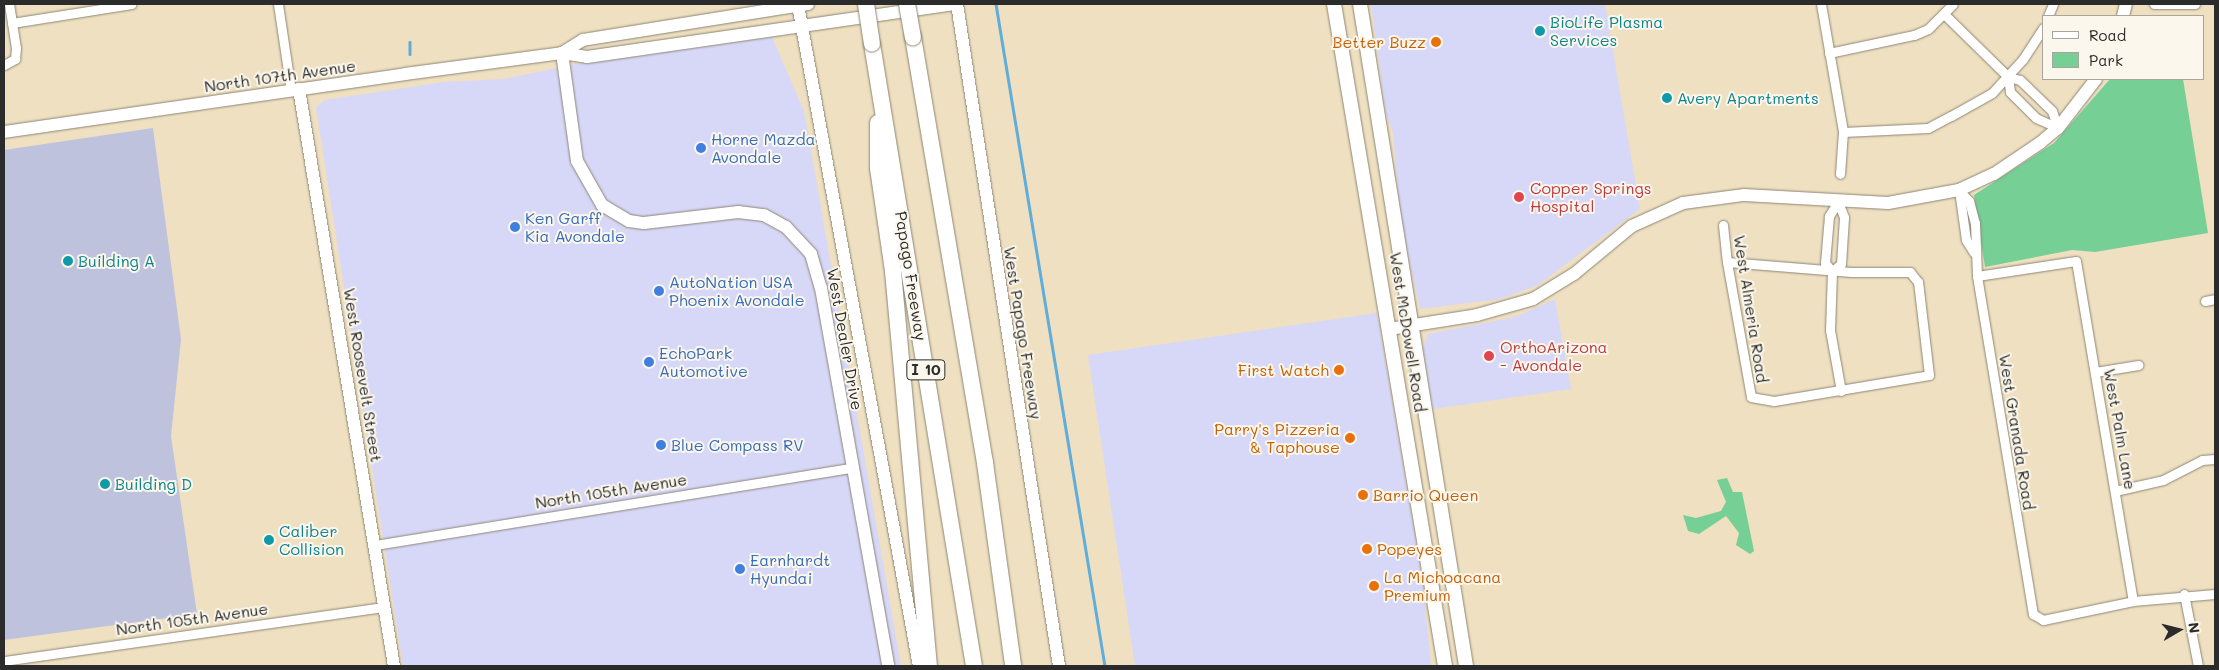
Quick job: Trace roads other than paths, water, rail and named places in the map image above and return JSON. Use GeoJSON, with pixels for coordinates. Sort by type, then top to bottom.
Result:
{"type":"FeatureCollection","features":[{"type":"Feature","properties":{"kind":"highway","name":"Papago Freeway"},"geometry":{"type":"LineString","coordinates":[[866,4],[974,666]]}},
{"type":"Feature","properties":{"kind":"highway","name":"I 10"},"geometry":{"type":"LineString","coordinates":[[907,4],[985,463],[1013,666]]}},
{"type":"Feature","properties":{"kind":"highway"},"geometry":{"type":"LineString","coordinates":[[878,73],[878,168],[893,271],[928,666]]}},
{"type":"Feature","properties":{"kind":"main road","name":"North 107th Avenue"},"geometry":{"type":"LineString","coordinates":[[562,53],[583,40],[802,4]]}},
{"type":"Feature","properties":{"kind":"main road"},"geometry":{"type":"LineString","coordinates":[[802,4],[801,26],[808,66],[919,666]]}},
{"type":"Feature","properties":{"kind":"main road","name":"North 107th Avenue"},"geometry":{"type":"LineString","coordinates":[[4,132],[562,53],[587,57],[957,4]]}},
{"type":"Feature","properties":{"kind":"main road","name":"West Papago Freeway"},"geometry":{"type":"LineString","coordinates":[[957,4],[1059,666]]}},
{"type":"Feature","properties":{"kind":"main road","name":"West McDowell Road"},"geometry":{"type":"LineString","coordinates":[[1334,4],[1445,666]]}},
{"type":"Feature","properties":{"kind":"main road","name":"West McDowell Road"},"geometry":{"type":"LineString","coordinates":[[1360,4],[1466,666]]}},
{"type":"Feature","properties":{"kind":"main road","name":"West Dealer Drive"},"geometry":{"type":"LineString","coordinates":[[562,53],[577,161],[602,205],[629,221],[644,223],[738,212],[764,215],[786,227],[805,245],[822,288],[888,666]]}},
{"type":"Feature","properties":{"kind":"main road"},"geometry":{"type":"LineString","coordinates":[[1389,329],[1478,316],[1533,299],[1637,224],[1683,203],[1744,195],[1838,202],[1902,202],[1959,190],[2008,166],[2058,128],[2095,80]]}},
{"type":"Feature","properties":{"kind":"main road","name":"West Roosevelt Street"},"geometry":{"type":"LineString","coordinates":[[295,90],[375,545],[394,666]]}},
{"type":"Feature","properties":{"kind":"street"},"geometry":{"type":"LineString","coordinates":[[4,65],[15,58],[9,4]]}},
{"type":"Feature","properties":{"kind":"street"},"geometry":{"type":"LineString","coordinates":[[12,23],[103,6],[132,4]]}},
{"type":"Feature","properties":{"kind":"street","name":"West Roosevelt Street"},"geometry":{"type":"LineString","coordinates":[[278,4],[295,90]]}},
{"type":"Feature","properties":{"kind":"street"},"geometry":{"type":"LineString","coordinates":[[1821,4],[1843,132],[1840,174]]}},
{"type":"Feature","properties":{"kind":"street"},"geometry":{"type":"LineString","coordinates":[[1829,53],[1914,35],[1944,14],[1953,4]]}},
{"type":"Feature","properties":{"kind":"street"},"geometry":{"type":"LineString","coordinates":[[2154,4],[2195,4]]}},
{"type":"Feature","properties":{"kind":"street"},"geometry":{"type":"LineString","coordinates":[[1944,14],[2008,77],[2020,80],[2036,95],[2052,111],[2058,128]]}},
{"type":"Feature","properties":{"kind":"street"},"geometry":{"type":"LineString","coordinates":[[1843,132],[1928,128],[1992,93],[2008,77],[2042,29]]}},
{"type":"Feature","properties":{"kind":"street"},"geometry":{"type":"LineString","coordinates":[[2008,77],[2010,92],[2040,122],[2058,128]]}},
{"type":"Feature","properties":{"kind":"street"},"geometry":{"type":"LineString","coordinates":[[2025,107],[2036,95]]}},
{"type":"Feature","properties":{"kind":"street","name":"West Granada Road"},"geometry":{"type":"LineString","coordinates":[[1959,190],[1966,240],[1974,253],[2033,614],[2043,620],[2133,601]]}},
{"type":"Feature","properties":{"kind":"street"},"geometry":{"type":"LineString","coordinates":[[1727,262],[1832,271],[1910,272],[1918,282],[1929,375],[1841,391],[1830,330],[1832,271],[1825,263],[1828,216],[1838,202]]}},
{"type":"Feature","properties":{"kind":"street"},"geometry":{"type":"LineString","coordinates":[[1832,271],[1841,264],[1843,242],[1844,217],[1838,202]]}},
{"type":"Feature","properties":{"kind":"street","name":"West Almeria Road"},"geometry":{"type":"LineString","coordinates":[[1724,225],[1727,262],[1751,397],[1774,401],[1841,391]]}},
{"type":"Feature","properties":{"kind":"street"},"geometry":{"type":"LineString","coordinates":[[1826,240],[1843,242]]}},
{"type":"Feature","properties":{"kind":"street","name":"West Palm Lane"},"geometry":{"type":"LineString","coordinates":[[1977,276],[2076,261],[2133,601]]}},
{"type":"Feature","properties":{"kind":"street"},"geometry":{"type":"LineString","coordinates":[[2204,301],[2215,299]]}},
{"type":"Feature","properties":{"kind":"street"},"geometry":{"type":"LineString","coordinates":[[2095,372],[2138,365]]}},
{"type":"Feature","properties":{"kind":"street"},"geometry":{"type":"LineString","coordinates":[[2115,491],[2163,480],[2210,457],[2215,459]]}},
{"type":"Feature","properties":{"kind":"street","name":"North 105th Avenue"},"geometry":{"type":"LineString","coordinates":[[375,545],[852,468]]}},
{"type":"Feature","properties":{"kind":"street"},"geometry":{"type":"LineString","coordinates":[[2133,601],[2184,594],[2215,594]]}},
{"type":"Feature","properties":{"kind":"street"},"geometry":{"type":"LineString","coordinates":[[2184,594],[2198,666]]}},
{"type":"Feature","properties":{"kind":"street","name":"North 105th Avenue"},"geometry":{"type":"LineString","coordinates":[[4,661],[384,606]]}},
{"type":"Feature","properties":{"kind":"waterway"},"geometry":{"type":"LineString","coordinates":[[996,4],[1105,666]]}},
{"type":"Feature","properties":{"kind":"waterway"},"geometry":{"type":"LineString","coordinates":[[410,42],[410,54]]}},
{"type":"Feature","properties":{"kind":"place","name":"BioLife Plasma Services"},"geometry":{"type":"Point","coordinates":[1540,31]}},
{"type":"Feature","properties":{"kind":"place","name":"Better Buzz"},"geometry":{"type":"Point","coordinates":[1436,42]}},
{"type":"Feature","properties":{"kind":"place","name":"Avery Apartments"},"geometry":{"type":"Point","coordinates":[1667,98]}},
{"type":"Feature","properties":{"kind":"place","name":"Horne Mazda Avondale"},"geometry":{"type":"Point","coordinates":[701,148]}},
{"type":"Feature","properties":{"kind":"place","name":"Copper Springs Hospital"},"geometry":{"type":"Point","coordinates":[1519,197]}},
{"type":"Feature","properties":{"kind":"place","name":"Ken Garff Kia Avondale"},"geometry":{"type":"Point","coordinates":[515,227]}},
{"type":"Feature","properties":{"kind":"place","name":"Building A"},"geometry":{"type":"Point","coordinates":[68,261]}},
{"type":"Feature","properties":{"kind":"place","name":"AutoNation USA Phoenix Avondale"},"geometry":{"type":"Point","coordinates":[659,291]}},
{"type":"Feature","properties":{"kind":"place","name":"OrthoArizona - Avondale"},"geometry":{"type":"Point","coordinates":[1489,356]}},
{"type":"Feature","properties":{"kind":"place","name":"EchoPark Automotive"},"geometry":{"type":"Point","coordinates":[649,362]}},
{"type":"Feature","properties":{"kind":"place","name":"First Watch"},"geometry":{"type":"Point","coordinates":[1339,370]}},
{"type":"Feature","properties":{"kind":"place","name":"Parry's Pizzeria & Taphouse"},"geometry":{"type":"Point","coordinates":[1350,438]}},
{"type":"Feature","properties":{"kind":"place","name":"Blue Compass RV"},"geometry":{"type":"Point","coordinates":[661,445]}},
{"type":"Feature","properties":{"kind":"place","name":"Building D"},"geometry":{"type":"Point","coordinates":[105,484]}},
{"type":"Feature","properties":{"kind":"place","name":"Barrio Queen"},"geometry":{"type":"Point","coordinates":[1363,495]}},
{"type":"Feature","properties":{"kind":"place","name":"Caliber Collision"},"geometry":{"type":"Point","coordinates":[269,540]}},
{"type":"Feature","properties":{"kind":"place","name":"Popeyes"},"geometry":{"type":"Point","coordinates":[1367,549]}},
{"type":"Feature","properties":{"kind":"place","name":"Earnhardt Hyundai"},"geometry":{"type":"Point","coordinates":[740,569]}},
{"type":"Feature","properties":{"kind":"place","name":"La Michoacana Premium"},"geometry":{"type":"Point","coordinates":[1374,586]}}]}
